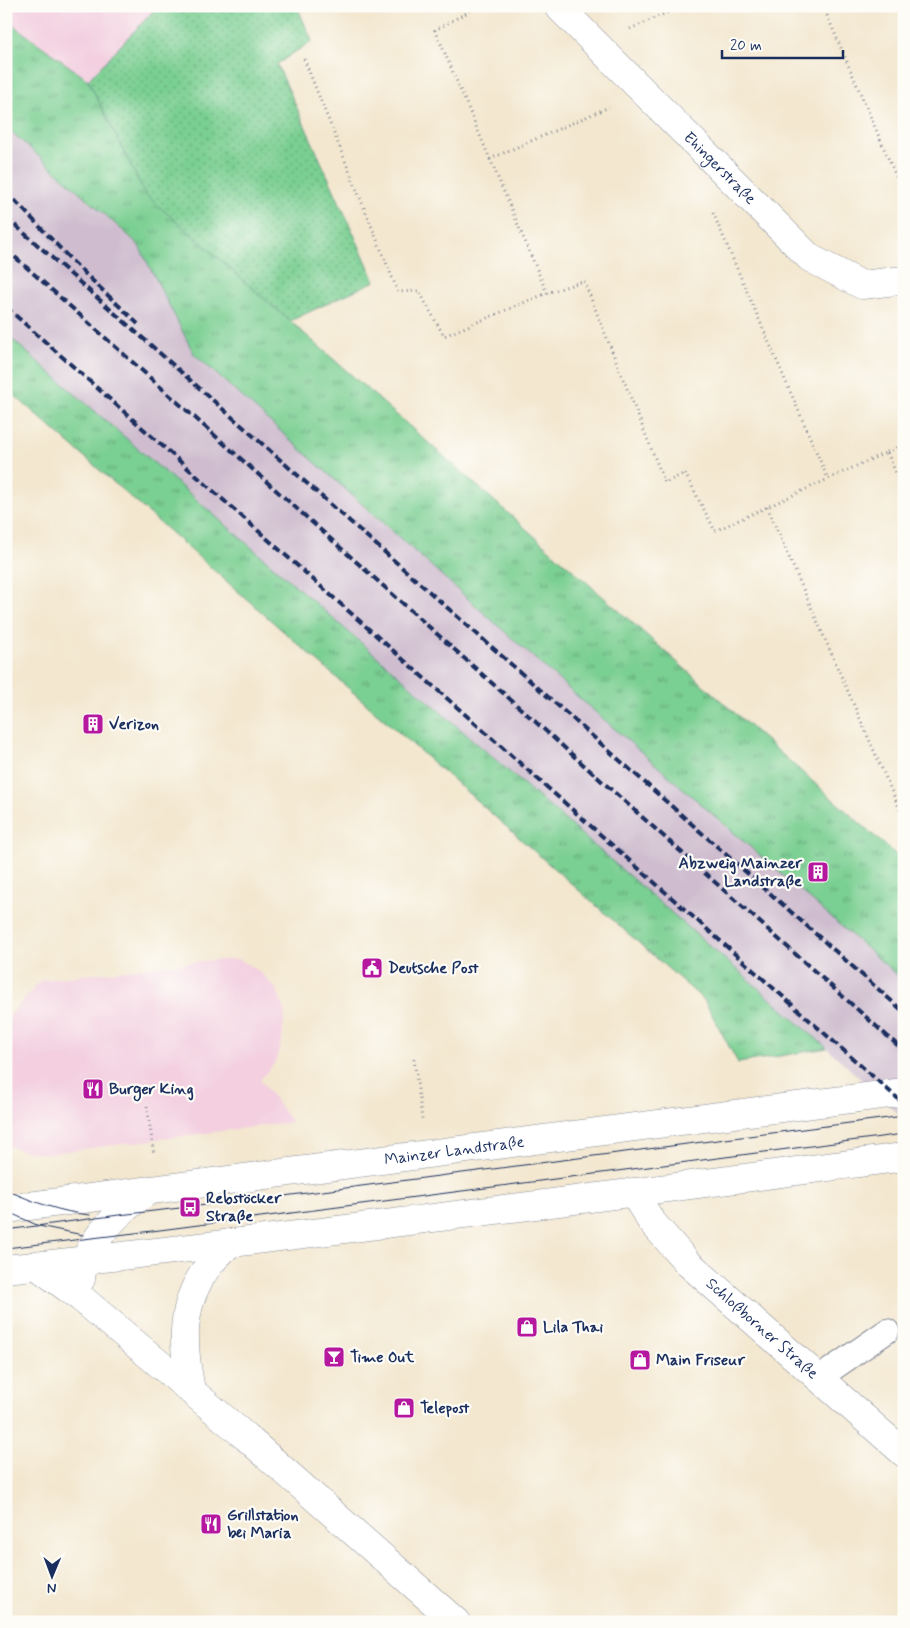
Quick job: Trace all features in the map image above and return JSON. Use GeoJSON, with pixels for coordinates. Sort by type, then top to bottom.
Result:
{"type":"FeatureCollection","features":[{"type":"Feature","properties":{"kind":"main road","name":"Ehingerstraße"},"geometry":{"type":"LineString","coordinates":[[558,6],[810,258],[862,285],[904,280]]}},
{"type":"Feature","properties":{"kind":"main road","name":"Mainzer Landstraße"},"geometry":{"type":"LineString","coordinates":[[11,1205],[148,1191],[904,1092]]}},
{"type":"Feature","properties":{"kind":"main road"},"geometry":{"type":"LineString","coordinates":[[6,1269],[230,1243],[904,1157]]}},
{"type":"Feature","properties":{"kind":"main road"},"geometry":{"type":"LineString","coordinates":[[81,1298],[82,1274],[86,1259],[100,1235],[118,1215],[148,1191]]}},
{"type":"Feature","properties":{"kind":"main road","name":"Schloßborner Straße"},"geometry":{"type":"LineString","coordinates":[[633,1192],[651,1221],[688,1263],[904,1452]]}},
{"type":"Feature","properties":{"kind":"main road"},"geometry":{"type":"LineString","coordinates":[[191,1390],[185,1360],[185,1320],[198,1282],[209,1265],[230,1243]]}},
{"type":"Feature","properties":{"kind":"main road"},"geometry":{"type":"LineString","coordinates":[[36,1266],[81,1298],[191,1390],[456,1622]]}},
{"type":"Feature","properties":{"kind":"lane"},"geometry":{"type":"LineString","coordinates":[[819,1378],[887,1332]]}},
{"type":"Feature","properties":{"kind":"path"},"geometry":{"type":"LineString","coordinates":[[480,6],[435,30],[547,293]]}},
{"type":"Feature","properties":{"kind":"path"},"geometry":{"type":"LineString","coordinates":[[595,43],[682,6]]}},
{"type":"Feature","properties":{"kind":"path"},"geometry":{"type":"LineString","coordinates":[[823,6],[904,195]]}},
{"type":"Feature","properties":{"kind":"path"},"geometry":{"type":"LineString","coordinates":[[304,59],[398,292],[419,291],[444,336],[547,293],[584,281],[665,483],[685,473],[715,532],[904,444]]}},
{"type":"Feature","properties":{"kind":"path"},"geometry":{"type":"LineString","coordinates":[[490,159],[610,106]]}},
{"type":"Feature","properties":{"kind":"path"},"geometry":{"type":"LineString","coordinates":[[710,205],[828,479]]}},
{"type":"Feature","properties":{"kind":"path"},"geometry":{"type":"LineString","coordinates":[[886,452],[904,492]]}},
{"type":"Feature","properties":{"kind":"path"},"geometry":{"type":"LineString","coordinates":[[766,508],[904,819]]}},
{"type":"Feature","properties":{"kind":"path"},"geometry":{"type":"LineString","coordinates":[[414,1059],[422,1119]]}},
{"type":"Feature","properties":{"kind":"path"},"geometry":{"type":"LineString","coordinates":[[147,1106],[154,1154]]}},
{"type":"Feature","properties":{"kind":"shaded area"},"geometry":{"type":"Polygon","coordinates":[[[6,6],[158,6],[88,80],[6,20],[6,6]]]}},
{"type":"Feature","properties":{"kind":"shaded area"},"geometry":{"type":"Polygon","coordinates":[[[6,127],[138,244],[194,354],[570,690],[904,981],[904,1119],[827,1048],[6,342],[6,127]]]}},
{"type":"Feature","properties":{"kind":"shaded area"},"geometry":{"type":"Polygon","coordinates":[[[239,959],[260,972],[277,990],[285,1013],[282,1040],[275,1062],[260,1080],[292,1122],[45,1154],[24,1151],[6,1145],[6,1020],[41,980],[203,961],[239,959]]]}},
{"type":"Feature","properties":{"kind":"green space"},"geometry":{"type":"Polygon","coordinates":[[[158,6],[297,6],[312,41],[277,64],[375,281],[290,321],[145,194],[88,80],[158,6]]]}},
{"type":"Feature","properties":{"kind":"green space"},"geometry":{"type":"Polygon","coordinates":[[[6,20],[88,80],[146,194],[904,862],[904,981],[570,690],[194,354],[138,244],[6,127],[6,20]]]}},
{"type":"Feature","properties":{"kind":"green space"},"geometry":{"type":"Polygon","coordinates":[[[6,334],[827,1048],[738,1063],[704,1000],[6,388],[6,334]]]}},
{"type":"Feature","properties":{"kind":"tram line"},"geometry":{"type":"LineString","coordinates":[[6,1230],[904,1116]]}},
{"type":"Feature","properties":{"kind":"tram line"},"geometry":{"type":"LineString","coordinates":[[6,1248],[152,1231],[904,1134]]}},
{"type":"Feature","properties":{"kind":"tram line"},"geometry":{"type":"LineString","coordinates":[[6,1190],[47,1206],[68,1212],[90,1215]]}},
{"type":"Feature","properties":{"kind":"tram line"},"geometry":{"type":"LineString","coordinates":[[6,1211],[39,1226],[83,1235]]}},
{"type":"Feature","properties":{"kind":"railway"},"geometry":{"type":"LineString","coordinates":[[6,191],[73,262],[138,324]]}},
{"type":"Feature","properties":{"kind":"railway"},"geometry":{"type":"LineString","coordinates":[[6,217],[904,1012]]}},
{"type":"Feature","properties":{"kind":"railway"},"geometry":{"type":"LineString","coordinates":[[6,249],[904,1051]]}},
{"type":"Feature","properties":{"kind":"railway"},"geometry":{"type":"LineString","coordinates":[[6,307],[904,1104]]}},
{"type":"Feature","properties":{"kind":"place","name":"Verizon"},"geometry":{"type":"Point","coordinates":[93,724]}},
{"type":"Feature","properties":{"kind":"place","name":"Abzweig Mainzer Landstraße"},"geometry":{"type":"Point","coordinates":[818,872]}},
{"type":"Feature","properties":{"kind":"place","name":"Deutsche Post"},"geometry":{"type":"Point","coordinates":[372,968]}},
{"type":"Feature","properties":{"kind":"place","name":"Burger King"},"geometry":{"type":"Point","coordinates":[93,1089]}},
{"type":"Feature","properties":{"kind":"place","name":"Rebstöcker Straße"},"geometry":{"type":"Point","coordinates":[190,1207]}},
{"type":"Feature","properties":{"kind":"place","name":"Lila Thai"},"geometry":{"type":"Point","coordinates":[527,1327]}},
{"type":"Feature","properties":{"kind":"place","name":"Time Out"},"geometry":{"type":"Point","coordinates":[334,1357]}},
{"type":"Feature","properties":{"kind":"place","name":"Main Friseur"},"geometry":{"type":"Point","coordinates":[640,1360]}},
{"type":"Feature","properties":{"kind":"place","name":"Telepost"},"geometry":{"type":"Point","coordinates":[404,1408]}},
{"type":"Feature","properties":{"kind":"place","name":"Grillstation bei Maria"},"geometry":{"type":"Point","coordinates":[211,1524]}}]}
